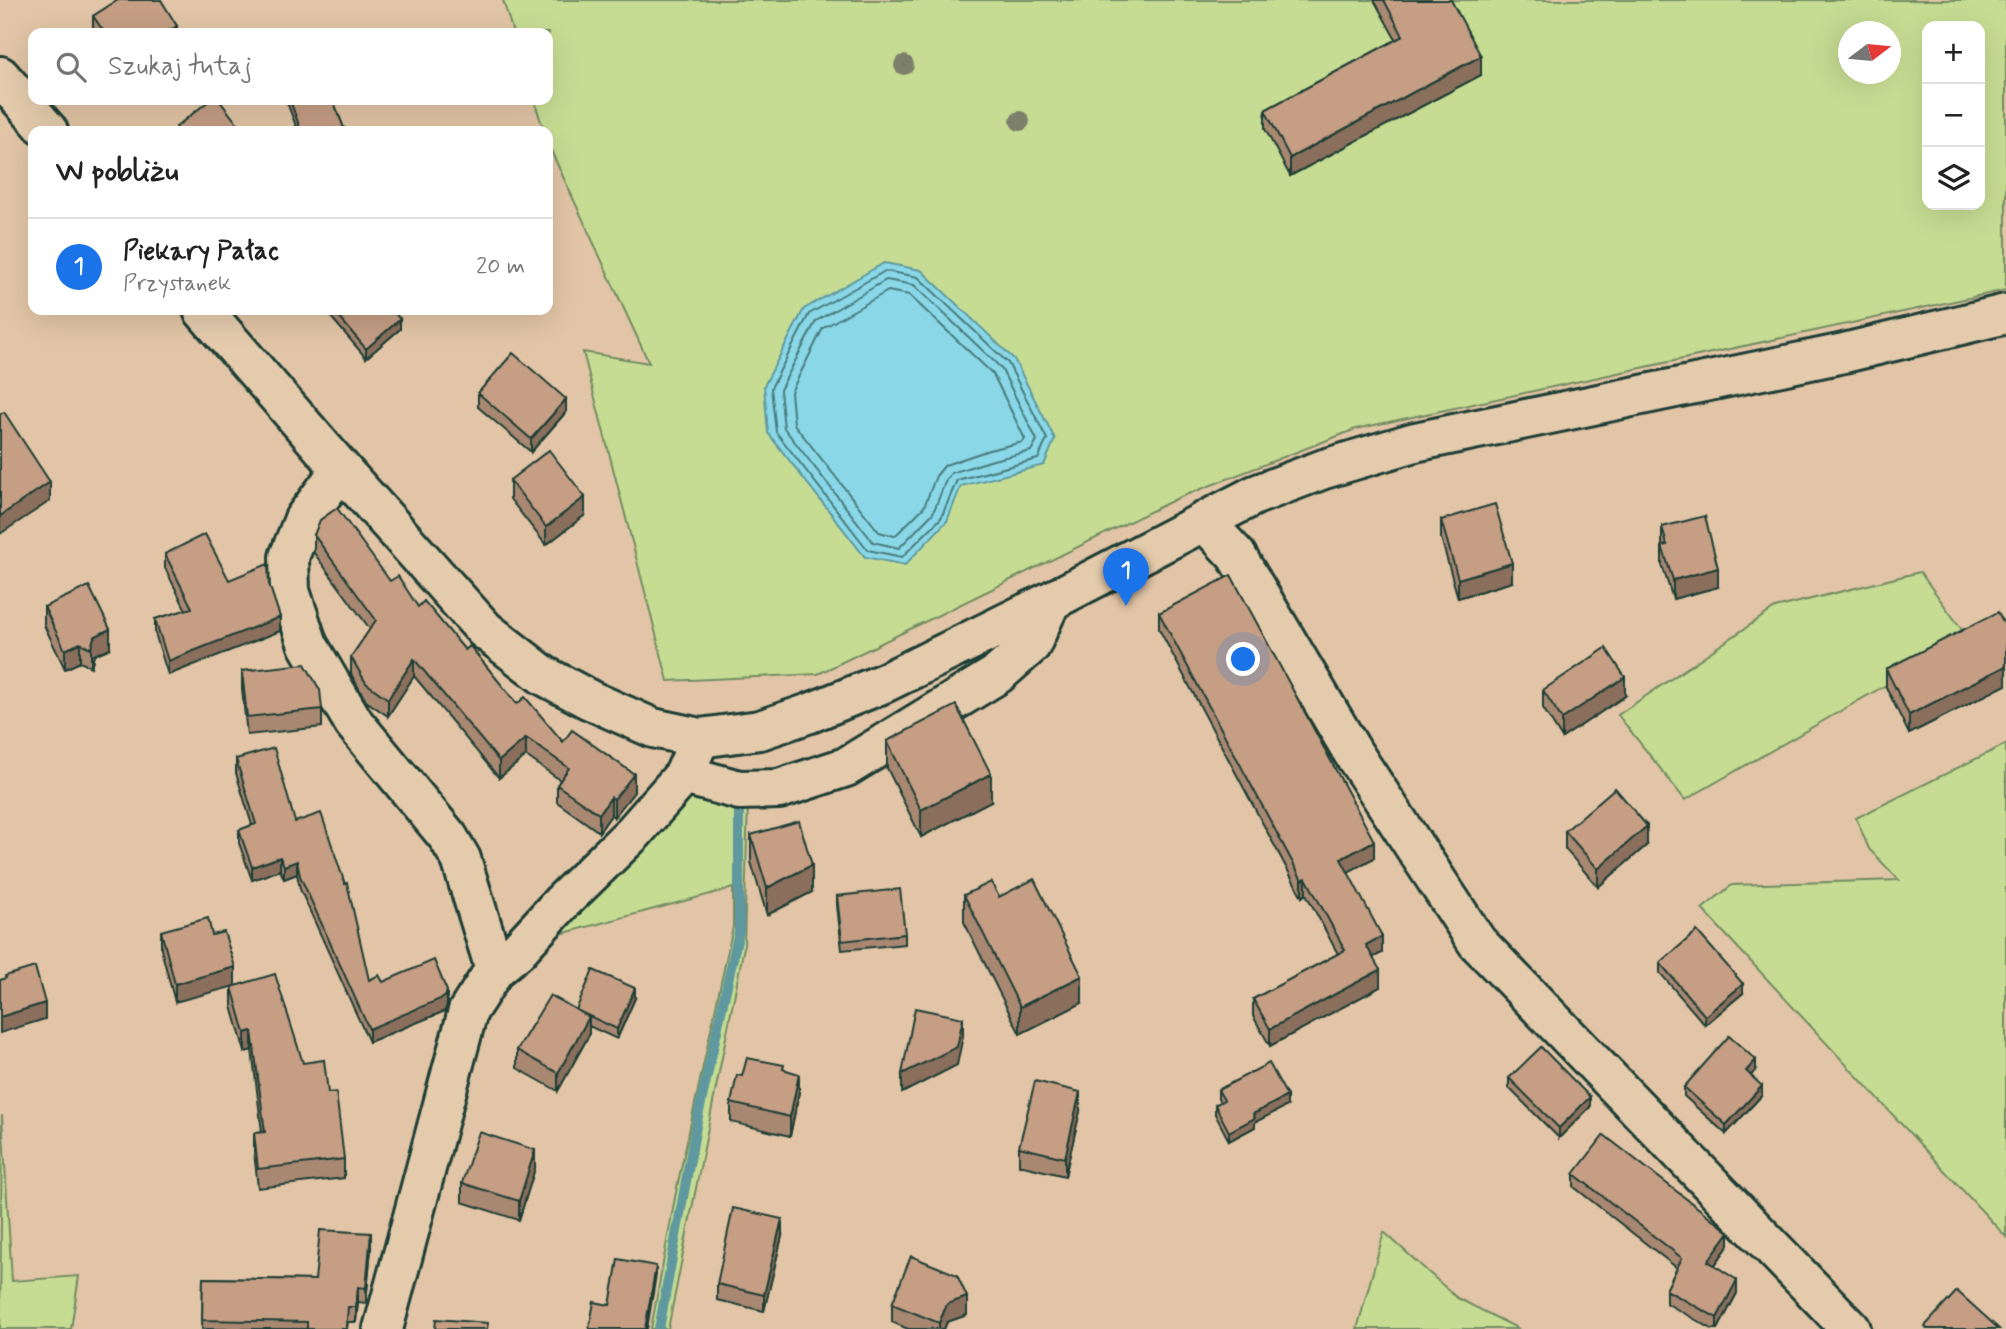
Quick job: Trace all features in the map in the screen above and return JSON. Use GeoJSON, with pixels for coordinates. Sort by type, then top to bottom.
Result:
{"type":"FeatureCollection","features":[{"type":"Feature","properties":{"kind":"street"},"geometry":{"type":"LineString","coordinates":[[0,76],[44,126]]}},
{"type":"Feature","properties":{"kind":"street"},"geometry":{"type":"LineString","coordinates":[[207,315],[485,630],[543,676],[590,700],[653,728],[700,738],[760,730],[884,683],[1269,489],[1324,469],[1415,442],[1844,353],[2006,314]]}},
{"type":"Feature","properties":{"kind":"street"},"geometry":{"type":"LineString","coordinates":[[341,469],[304,519],[289,557],[290,591],[308,645],[354,723],[448,837],[461,859],[495,968]]}},
{"type":"Feature","properties":{"kind":"street"},"geometry":{"type":"LineString","coordinates":[[1205,522],[1236,555],[1353,753],[1477,942],[1851,1329]]}},
{"type":"Feature","properties":{"kind":"street"},"geometry":{"type":"LineString","coordinates":[[684,775],[739,790],[779,789],[846,766],[998,674],[1031,645],[1051,601]]}},
{"type":"Feature","properties":{"kind":"street"},"geometry":{"type":"LineString","coordinates":[[383,1329],[468,1011],[495,968],[517,951],[562,902],[634,832],[684,775],[700,738]]}},
{"type":"Feature","properties":{"kind":"green space"},"geometry":{"type":"Polygon","coordinates":[[[503,0],[2006,0],[2006,290],[1356,429],[1178,498],[818,674],[668,681],[583,352],[649,363],[553,155],[553,126],[542,126],[536,105],[553,105],[553,28],[511,28],[503,0]]]}},
{"type":"Feature","properties":{"kind":"green space"},"geometry":{"type":"Polygon","coordinates":[[[1920,572],[1968,638],[1685,800],[1618,715],[1775,608],[1920,572]]]}},
{"type":"Feature","properties":{"kind":"green space"},"geometry":{"type":"Polygon","coordinates":[[[2006,744],[2006,1237],[1702,909],[1732,885],[1899,880],[1869,849],[1856,818],[2006,744]]]}},
{"type":"Feature","properties":{"kind":"green space"},"geometry":{"type":"Polygon","coordinates":[[[691,784],[748,800],[744,947],[668,1329],[651,1329],[676,1192],[733,927],[733,888],[553,936],[585,907],[691,784]]]}},
{"type":"Feature","properties":{"kind":"green space"},"geometry":{"type":"Polygon","coordinates":[[[2,1115],[12,1281],[79,1276],[71,1329],[0,1329],[2,1115]]]}},
{"type":"Feature","properties":{"kind":"green space"},"geometry":{"type":"Polygon","coordinates":[[[1384,1232],[1457,1298],[1519,1329],[1357,1329],[1384,1232]]]}},
{"type":"Feature","properties":{"kind":"water"},"geometry":{"type":"Polygon","coordinates":[[[884,263],[921,270],[1014,359],[1055,439],[1044,465],[961,486],[947,521],[905,565],[865,557],[768,433],[764,386],[804,309],[884,263]]]}},
{"type":"Feature","properties":{"kind":"building"},"geometry":{"type":"Polygon","coordinates":[[[118,0],[161,0],[177,26],[101,28],[93,16],[118,0]]]}},
{"type":"Feature","properties":{"kind":"building"},"geometry":{"type":"Polygon","coordinates":[[[1384,0],[1451,0],[1481,56],[1290,158],[1265,110],[1403,36],[1384,0]]]}},
{"type":"Feature","properties":{"kind":"building"},"geometry":{"type":"Polygon","coordinates":[[[204,105],[223,105],[239,126],[177,126],[204,105]]]}},
{"type":"Feature","properties":{"kind":"building"},"geometry":{"type":"Polygon","coordinates":[[[292,105],[335,105],[343,126],[299,126],[292,105]]]}},
{"type":"Feature","properties":{"kind":"building"},"geometry":{"type":"Polygon","coordinates":[[[337,315],[396,315],[400,319],[366,349],[337,315]]]}},
{"type":"Feature","properties":{"kind":"building"},"geometry":{"type":"Polygon","coordinates":[[[513,353],[566,399],[531,439],[478,393],[513,353]]]}},
{"type":"Feature","properties":{"kind":"building"},"geometry":{"type":"Polygon","coordinates":[[[4,412],[50,482],[0,516],[0,414],[4,412]]]}},
{"type":"Feature","properties":{"kind":"building"},"geometry":{"type":"Polygon","coordinates":[[[549,450],[585,497],[546,527],[510,480],[549,450]]]}},
{"type":"Feature","properties":{"kind":"building"},"geometry":{"type":"Polygon","coordinates":[[[1495,504],[1512,563],[1458,579],[1441,520],[1495,504]]]}},
{"type":"Feature","properties":{"kind":"building"},"geometry":{"type":"Polygon","coordinates":[[[337,508],[390,581],[398,576],[418,607],[424,601],[465,650],[470,646],[517,704],[525,697],[563,742],[572,730],[634,774],[614,799],[611,797],[599,814],[557,785],[569,768],[526,738],[499,761],[414,659],[388,699],[366,683],[351,657],[376,620],[314,535],[320,520],[337,508]]]}},
{"type":"Feature","properties":{"kind":"building"},"geometry":{"type":"Polygon","coordinates":[[[1705,516],[1718,568],[1673,580],[1662,546],[1667,545],[1662,527],[1705,516]]]}},
{"type":"Feature","properties":{"kind":"building"},"geometry":{"type":"Polygon","coordinates":[[[205,534],[229,580],[268,564],[269,584],[280,617],[168,661],[155,619],[192,608],[165,554],[205,534]]]}},
{"type":"Feature","properties":{"kind":"building"},"geometry":{"type":"Polygon","coordinates":[[[1231,575],[1374,841],[1341,859],[1382,936],[1366,945],[1380,970],[1270,1029],[1253,999],[1345,950],[1306,878],[1302,880],[1159,613],[1231,575]]]}},
{"type":"Feature","properties":{"kind":"building"},"geometry":{"type":"Polygon","coordinates":[[[89,586],[110,629],[94,637],[91,648],[80,643],[65,650],[44,607],[89,586]]]}},
{"type":"Feature","properties":{"kind":"building"},"geometry":{"type":"Polygon","coordinates":[[[1998,612],[2006,627],[2006,666],[1909,715],[1886,669],[1998,612]]]}},
{"type":"Feature","properties":{"kind":"building"},"geometry":{"type":"Polygon","coordinates":[[[1606,648],[1625,677],[1562,719],[1543,690],[1606,648]]]}},
{"type":"Feature","properties":{"kind":"building"},"geometry":{"type":"Polygon","coordinates":[[[305,664],[320,690],[322,709],[247,717],[242,671],[305,664]]]}},
{"type":"Feature","properties":{"kind":"building"},"geometry":{"type":"Polygon","coordinates":[[[956,705],[991,774],[921,810],[887,741],[956,705]]]}},
{"type":"Feature","properties":{"kind":"building"},"geometry":{"type":"Polygon","coordinates":[[[274,748],[295,822],[321,813],[345,884],[347,883],[369,980],[379,975],[383,982],[434,960],[447,991],[445,997],[369,1029],[300,876],[297,861],[284,866],[280,857],[252,867],[239,830],[256,824],[236,759],[274,748]]]}},
{"type":"Feature","properties":{"kind":"building"},"geometry":{"type":"Polygon","coordinates":[[[1615,788],[1647,826],[1598,869],[1565,831],[1615,788]]]}},
{"type":"Feature","properties":{"kind":"building"},"geometry":{"type":"Polygon","coordinates":[[[799,821],[812,865],[767,888],[751,835],[799,821]]]}},
{"type":"Feature","properties":{"kind":"building"},"geometry":{"type":"Polygon","coordinates":[[[1034,879],[1082,976],[1020,1007],[964,895],[991,882],[999,897],[1034,879]]]}},
{"type":"Feature","properties":{"kind":"building"},"geometry":{"type":"Polygon","coordinates":[[[900,889],[905,934],[842,941],[837,896],[900,889]]]}},
{"type":"Feature","properties":{"kind":"building"},"geometry":{"type":"Polygon","coordinates":[[[208,918],[212,935],[224,932],[235,967],[175,984],[161,931],[208,918]]]}},
{"type":"Feature","properties":{"kind":"building"},"geometry":{"type":"Polygon","coordinates":[[[1697,931],[1743,984],[1705,1016],[1660,963],[1697,931]]]}},
{"type":"Feature","properties":{"kind":"building"},"geometry":{"type":"Polygon","coordinates":[[[35,967],[45,1003],[0,1017],[0,980],[35,967]]]}},
{"type":"Feature","properties":{"kind":"building"},"geometry":{"type":"Polygon","coordinates":[[[593,970],[635,988],[617,1029],[576,1010],[593,970]]]}},
{"type":"Feature","properties":{"kind":"building"},"geometry":{"type":"Polygon","coordinates":[[[275,974],[303,1063],[324,1060],[328,1093],[336,1092],[344,1159],[258,1169],[254,1133],[265,1132],[252,1031],[245,1033],[232,987],[275,974]]]}},
{"type":"Feature","properties":{"kind":"building"},"geometry":{"type":"Polygon","coordinates":[[[550,995],[589,1017],[558,1073],[517,1050],[550,995]]]}},
{"type":"Feature","properties":{"kind":"building"},"geometry":{"type":"Polygon","coordinates":[[[915,1008],[963,1018],[957,1047],[902,1074],[915,1008]]]}},
{"type":"Feature","properties":{"kind":"building"},"geometry":{"type":"Polygon","coordinates":[[[1729,1036],[1756,1060],[1746,1071],[1762,1086],[1726,1125],[1684,1087],[1729,1036]]]}},
{"type":"Feature","properties":{"kind":"building"},"geometry":{"type":"Polygon","coordinates":[[[1541,1047],[1590,1097],[1559,1128],[1509,1078],[1541,1047]]]}},
{"type":"Feature","properties":{"kind":"building"},"geometry":{"type":"Polygon","coordinates":[[[747,1058],[784,1065],[783,1069],[799,1074],[790,1117],[731,1103],[737,1075],[742,1076],[747,1058]]]}},
{"type":"Feature","properties":{"kind":"building"},"geometry":{"type":"Polygon","coordinates":[[[1269,1063],[1287,1096],[1253,1114],[1255,1118],[1229,1132],[1215,1105],[1224,1100],[1218,1090],[1269,1063]]]}},
{"type":"Feature","properties":{"kind":"building"},"geometry":{"type":"Polygon","coordinates":[[[1035,1081],[1080,1092],[1065,1158],[1019,1147],[1035,1081]]]}},
{"type":"Feature","properties":{"kind":"building"},"geometry":{"type":"Polygon","coordinates":[[[479,1132],[535,1150],[519,1201],[462,1183],[479,1132]]]}},
{"type":"Feature","properties":{"kind":"building"},"geometry":{"type":"Polygon","coordinates":[[[1604,1135],[1729,1232],[1708,1261],[1737,1280],[1717,1318],[1666,1290],[1682,1258],[1574,1174],[1604,1135]]]}},
{"type":"Feature","properties":{"kind":"building"},"geometry":{"type":"Polygon","coordinates":[[[733,1208],[782,1219],[764,1295],[717,1284],[733,1208]]]}},
{"type":"Feature","properties":{"kind":"building"},"geometry":{"type":"Polygon","coordinates":[[[320,1230],[371,1233],[366,1288],[358,1287],[356,1307],[348,1307],[346,1329],[307,1329],[307,1322],[202,1320],[203,1278],[315,1280],[320,1230]]]}},
{"type":"Feature","properties":{"kind":"building"},"geometry":{"type":"Polygon","coordinates":[[[911,1256],[957,1275],[967,1297],[947,1304],[939,1323],[892,1304],[911,1256]]]}},
{"type":"Feature","properties":{"kind":"building"},"geometry":{"type":"Polygon","coordinates":[[[618,1259],[656,1266],[645,1329],[589,1329],[594,1302],[610,1305],[618,1259]]]}},
{"type":"Feature","properties":{"kind":"building"},"geometry":{"type":"Polygon","coordinates":[[[1957,1291],[1999,1329],[1927,1329],[1925,1326],[1957,1291]]]}},
{"type":"Feature","properties":{"kind":"building"},"geometry":{"type":"Polygon","coordinates":[[[436,1319],[488,1323],[487,1329],[435,1329],[436,1319]]]}},
{"type":"Feature","properties":{"kind":"waterway"},"geometry":{"type":"LineString","coordinates":[[659,1329],[697,1121],[739,931],[739,812]]}},
{"type":"Feature","properties":{"kind":"place","name":"Piekary Pałac"},"geometry":{"type":"Point","coordinates":[1126,606]}}]}
